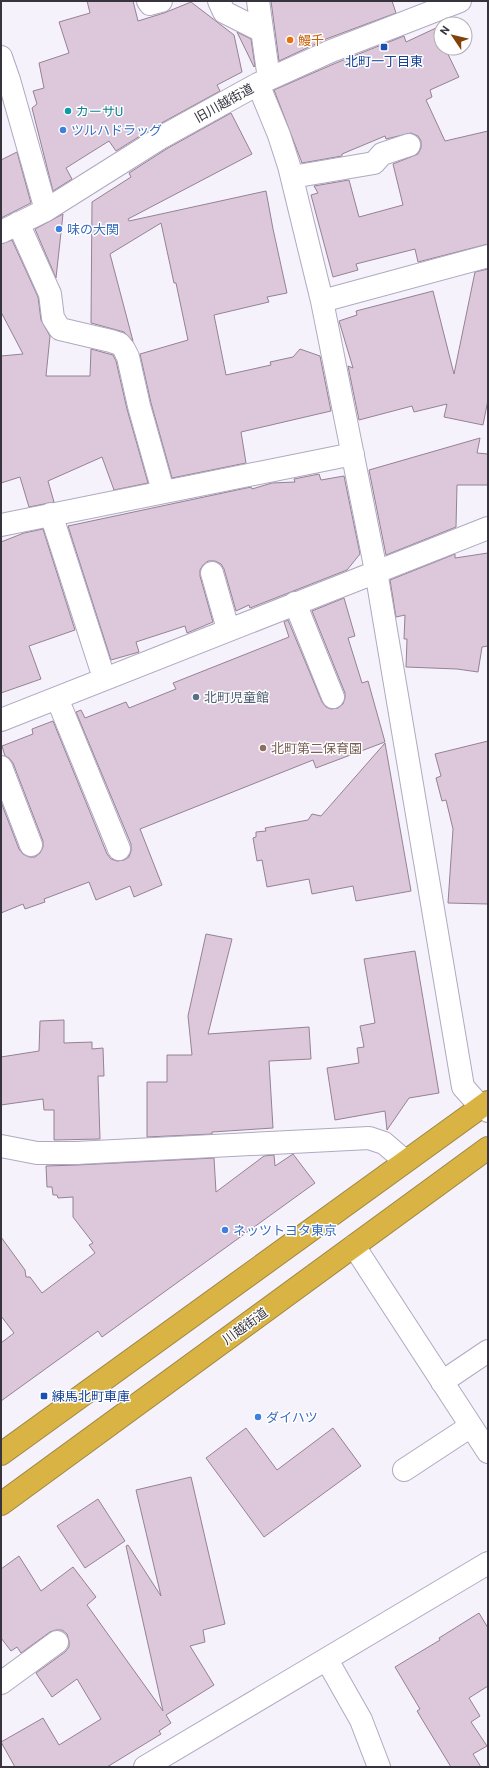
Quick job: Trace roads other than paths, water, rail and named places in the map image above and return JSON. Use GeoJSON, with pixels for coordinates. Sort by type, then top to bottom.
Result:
{"type":"FeatureCollection","features":[{"type":"Feature","properties":{"kind":"highway"},"geometry":{"type":"LineString","coordinates":[[1,1454],[405,1161],[486,1107]]}},
{"type":"Feature","properties":{"kind":"highway","name":"川越街道"},"geometry":{"type":"LineString","coordinates":[[1,1504],[488,1148]]}},
{"type":"Feature","properties":{"kind":"street"},"geometry":{"type":"LineString","coordinates":[[148,1],[152,4],[161,1]]}},
{"type":"Feature","properties":{"kind":"street"},"geometry":{"type":"LineString","coordinates":[[219,1],[224,12],[262,31]]}},
{"type":"Feature","properties":{"kind":"street"},"geometry":{"type":"LineString","coordinates":[[258,1],[262,31],[264,82],[292,177],[322,302],[376,571],[463,1087],[486,1107]]}},
{"type":"Feature","properties":{"kind":"street","name":"旧川越街道"},"geometry":{"type":"LineString","coordinates":[[10,228],[46,210],[162,137],[264,82],[331,52],[460,1]]}},
{"type":"Feature","properties":{"kind":"street"},"geometry":{"type":"LineString","coordinates":[[1,57],[46,210]]}},
{"type":"Feature","properties":{"kind":"street"},"geometry":{"type":"LineString","coordinates":[[292,177],[374,163],[382,154],[409,145]]}},
{"type":"Feature","properties":{"kind":"street"},"geometry":{"type":"LineString","coordinates":[[10,228],[50,294],[53,318],[60,329],[111,341],[120,344],[124,349],[128,357],[163,492]]}},
{"type":"Feature","properties":{"kind":"street"},"geometry":{"type":"LineString","coordinates":[[322,302],[488,256]]}},
{"type":"Feature","properties":{"kind":"street"},"geometry":{"type":"LineString","coordinates":[[1,525],[353,454]]}},
{"type":"Feature","properties":{"kind":"street"},"geometry":{"type":"LineString","coordinates":[[51,514],[104,678]]}},
{"type":"Feature","properties":{"kind":"street"},"geometry":{"type":"LineString","coordinates":[[1,720],[228,629],[488,528]]}},
{"type":"Feature","properties":{"kind":"street"},"geometry":{"type":"LineString","coordinates":[[212,573],[228,629]]}},
{"type":"Feature","properties":{"kind":"street"},"geometry":{"type":"LineString","coordinates":[[295,603],[333,697]]}},
{"type":"Feature","properties":{"kind":"street"},"geometry":{"type":"LineString","coordinates":[[57,698],[118,849]]}},
{"type":"Feature","properties":{"kind":"street"},"geometry":{"type":"LineString","coordinates":[[1,767],[31,846]]}},
{"type":"Feature","properties":{"kind":"street"},"geometry":{"type":"LineString","coordinates":[[1,1146],[37,1153],[76,1153],[369,1138],[384,1143],[405,1161]]}},
{"type":"Feature","properties":{"kind":"street"},"geometry":{"type":"LineString","coordinates":[[354,1246],[488,1452]]}},
{"type":"Feature","properties":{"kind":"street"},"geometry":{"type":"LineString","coordinates":[[442,1382],[488,1351]]}},
{"type":"Feature","properties":{"kind":"street"},"geometry":{"type":"LineString","coordinates":[[404,1470],[471,1426]]}},
{"type":"Feature","properties":{"kind":"street"},"geometry":{"type":"LineString","coordinates":[[144,1767],[327,1660],[488,1563]]}},
{"type":"Feature","properties":{"kind":"street"},"geometry":{"type":"LineString","coordinates":[[1,1682],[57,1642]]}},
{"type":"Feature","properties":{"kind":"street"},"geometry":{"type":"LineString","coordinates":[[327,1660],[361,1720],[378,1767]]}},
{"type":"Feature","properties":{"kind":"place","name":"鰻千"},"geometry":{"type":"Point","coordinates":[290,40]}},
{"type":"Feature","properties":{"kind":"place","name":"北町一丁目東"},"geometry":{"type":"Point","coordinates":[384,47]}},
{"type":"Feature","properties":{"kind":"place","name":"カーサU"},"geometry":{"type":"Point","coordinates":[68,111]}},
{"type":"Feature","properties":{"kind":"place","name":"ツルハドラッグ"},"geometry":{"type":"Point","coordinates":[63,130]}},
{"type":"Feature","properties":{"kind":"place","name":"味の大関"},"geometry":{"type":"Point","coordinates":[59,229]}},
{"type":"Feature","properties":{"kind":"place","name":"北町児童館"},"geometry":{"type":"Point","coordinates":[196,697]}},
{"type":"Feature","properties":{"kind":"place","name":"北町第二保育園"},"geometry":{"type":"Point","coordinates":[263,748]}},
{"type":"Feature","properties":{"kind":"place","name":"ネッツトヨタ東京"},"geometry":{"type":"Point","coordinates":[225,1230]}},
{"type":"Feature","properties":{"kind":"place","name":"練馬北町車庫"},"geometry":{"type":"Point","coordinates":[44,1396]}},
{"type":"Feature","properties":{"kind":"place","name":"ダイハツ"},"geometry":{"type":"Point","coordinates":[258,1417]}}]}
